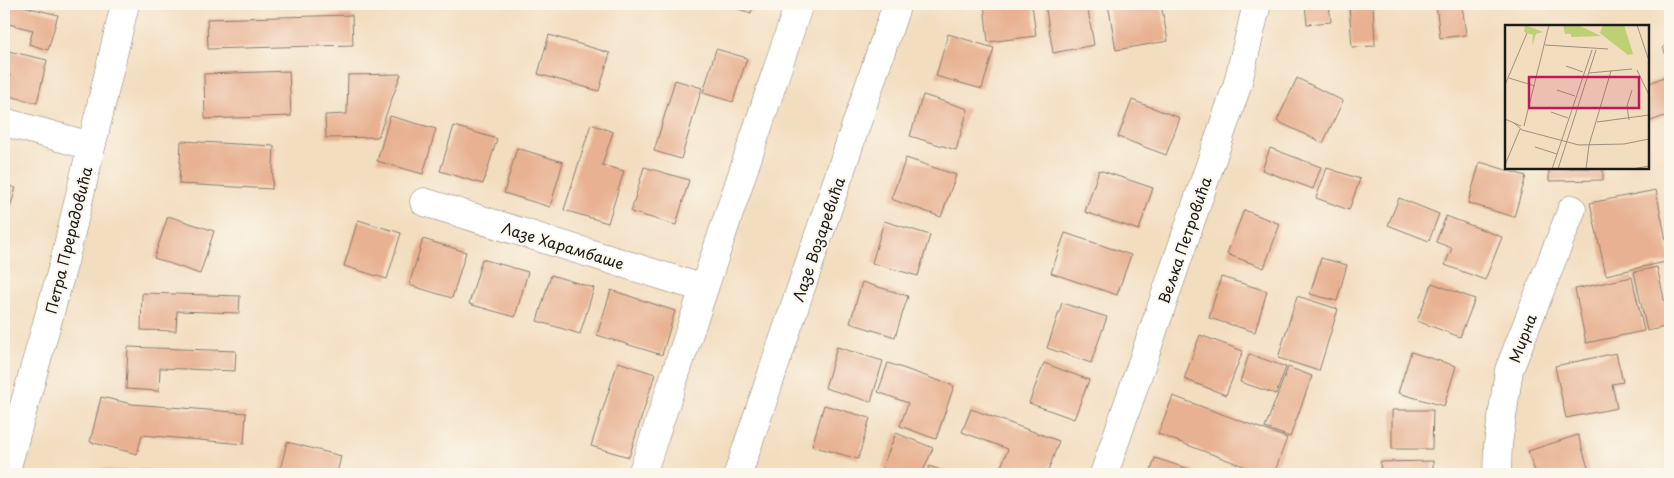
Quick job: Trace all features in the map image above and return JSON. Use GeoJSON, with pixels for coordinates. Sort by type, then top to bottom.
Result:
{"type":"FeatureCollection","features":[{"type":"Feature","properties":{"kind":"street","name":"Петра Прерадовића"},"geometry":{"type":"LineString","coordinates":[[5,474],[64,262],[125,4]]}},
{"type":"Feature","properties":{"kind":"street"},"geometry":{"type":"LineString","coordinates":[[642,474],[702,288],[799,4]]}},
{"type":"Feature","properties":{"kind":"street","name":"Лазе Возаревића"},"geometry":{"type":"LineString","coordinates":[[738,474],[897,4]]}},
{"type":"Feature","properties":{"kind":"street","name":"Вељка Петровића"},"geometry":{"type":"LineString","coordinates":[[1104,474],[1237,86],[1257,4]]}},
{"type":"Feature","properties":{"kind":"street"},"geometry":{"type":"LineString","coordinates":[[4,122],[91,146]]}},
{"type":"Feature","properties":{"kind":"street","name":"Лазе Харамбаше"},"geometry":{"type":"LineString","coordinates":[[424,202],[702,288]]}},
{"type":"Feature","properties":{"kind":"street","name":"Мирна"},"geometry":{"type":"LineString","coordinates":[[1497,474],[1498,444],[1509,370],[1572,209]]}},
{"type":"Feature","properties":{"kind":"building"},"geometry":{"type":"Polygon","coordinates":[[[4,4],[14,4],[58,15],[48,50],[29,44],[33,30],[4,23],[4,4]]]}},
{"type":"Feature","properties":{"kind":"building"},"geometry":{"type":"Polygon","coordinates":[[[722,4],[753,4],[751,13],[722,4]]]}},
{"type":"Feature","properties":{"kind":"building"},"geometry":{"type":"Polygon","coordinates":[[[984,4],[1032,4],[1036,36],[988,42],[984,4]]]}},
{"type":"Feature","properties":{"kind":"building"},"geometry":{"type":"Polygon","coordinates":[[[1045,4],[1087,4],[1094,45],[1053,53],[1045,4]]]}},
{"type":"Feature","properties":{"kind":"building"},"geometry":{"type":"Polygon","coordinates":[[[1108,4],[1161,4],[1168,41],[1116,50],[1108,4]]]}},
{"type":"Feature","properties":{"kind":"building"},"geometry":{"type":"Polygon","coordinates":[[[1305,4],[1329,4],[1331,22],[1307,24],[1305,4]]]}},
{"type":"Feature","properties":{"kind":"building"},"geometry":{"type":"Polygon","coordinates":[[[1373,4],[1375,46],[1352,47],[1349,5],[1373,4]]]}},
{"type":"Feature","properties":{"kind":"building"},"geometry":{"type":"Polygon","coordinates":[[[1436,4],[1462,4],[1466,35],[1440,38],[1436,4]]]}},
{"type":"Feature","properties":{"kind":"building"},"geometry":{"type":"Polygon","coordinates":[[[352,15],[353,45],[208,49],[207,19],[352,15]]]}},
{"type":"Feature","properties":{"kind":"building"},"geometry":{"type":"Polygon","coordinates":[[[948,34],[994,48],[982,89],[936,76],[948,34]]]}},
{"type":"Feature","properties":{"kind":"building"},"geometry":{"type":"Polygon","coordinates":[[[549,35],[610,53],[599,91],[538,74],[549,35]]]}},
{"type":"Feature","properties":{"kind":"building"},"geometry":{"type":"Polygon","coordinates":[[[1670,44],[1670,67],[1663,47],[1670,44]]]}},
{"type":"Feature","properties":{"kind":"building"},"geometry":{"type":"Polygon","coordinates":[[[716,49],[747,58],[733,102],[703,93],[716,49]]]}},
{"type":"Feature","properties":{"kind":"building"},"geometry":{"type":"Polygon","coordinates":[[[4,50],[47,60],[37,103],[5,95],[10,75],[4,73],[4,50]]]}},
{"type":"Feature","properties":{"kind":"building"},"geometry":{"type":"Polygon","coordinates":[[[289,71],[291,116],[205,119],[204,74],[289,71]]]}},
{"type":"Feature","properties":{"kind":"building"},"geometry":{"type":"Polygon","coordinates":[[[401,74],[378,137],[326,138],[325,115],[347,114],[348,75],[401,74]]]}},
{"type":"Feature","properties":{"kind":"building"},"geometry":{"type":"Polygon","coordinates":[[[1663,77],[1670,95],[1670,114],[1649,122],[1649,84],[1663,77]]]}},
{"type":"Feature","properties":{"kind":"building"},"geometry":{"type":"Polygon","coordinates":[[[1297,78],[1343,101],[1323,143],[1277,121],[1297,78]]]}},
{"type":"Feature","properties":{"kind":"building"},"geometry":{"type":"Polygon","coordinates":[[[675,80],[702,88],[681,159],[654,151],[675,80]]]}},
{"type":"Feature","properties":{"kind":"building"},"geometry":{"type":"Polygon","coordinates":[[[923,95],[968,109],[956,150],[910,136],[923,95]]]}},
{"type":"Feature","properties":{"kind":"building"},"geometry":{"type":"Polygon","coordinates":[[[1132,100],[1180,118],[1166,155],[1118,137],[1132,100]]]}},
{"type":"Feature","properties":{"kind":"building"},"geometry":{"type":"Polygon","coordinates":[[[390,116],[436,129],[423,174],[377,161],[390,116]]]}},
{"type":"Feature","properties":{"kind":"building"},"geometry":{"type":"Polygon","coordinates":[[[591,124],[613,132],[602,165],[624,171],[608,223],[564,210],[591,124]]]}},
{"type":"Feature","properties":{"kind":"building"},"geometry":{"type":"Polygon","coordinates":[[[454,126],[497,139],[483,184],[440,171],[454,126]]]}},
{"type":"Feature","properties":{"kind":"building"},"geometry":{"type":"Polygon","coordinates":[[[181,141],[274,146],[272,189],[179,184],[181,141]]]}},
{"type":"Feature","properties":{"kind":"building"},"geometry":{"type":"Polygon","coordinates":[[[517,148],[563,162],[550,207],[504,193],[517,148]]]}},
{"type":"Feature","properties":{"kind":"building"},"geometry":{"type":"Polygon","coordinates":[[[1270,148],[1321,167],[1313,189],[1262,170],[1270,148]]]}},
{"type":"Feature","properties":{"kind":"building"},"geometry":{"type":"Polygon","coordinates":[[[906,158],[956,175],[941,217],[891,199],[906,158]]]}},
{"type":"Feature","properties":{"kind":"building"},"geometry":{"type":"Polygon","coordinates":[[[1480,162],[1526,176],[1514,217],[1468,203],[1480,162]]]}},
{"type":"Feature","properties":{"kind":"building"},"geometry":{"type":"Polygon","coordinates":[[[644,167],[689,180],[676,225],[631,212],[644,167]]]}},
{"type":"Feature","properties":{"kind":"building"},"geometry":{"type":"Polygon","coordinates":[[[1327,168],[1360,179],[1349,210],[1316,198],[1327,168]]]}},
{"type":"Feature","properties":{"kind":"building"},"geometry":{"type":"Polygon","coordinates":[[[1549,169],[1603,169],[1603,180],[1549,181],[1549,169]]]}},
{"type":"Feature","properties":{"kind":"building"},"geometry":{"type":"Polygon","coordinates":[[[1099,170],[1153,188],[1139,230],[1085,212],[1099,170]]]}},
{"type":"Feature","properties":{"kind":"building"},"geometry":{"type":"Polygon","coordinates":[[[4,184],[16,188],[4,228],[4,184]]]}},
{"type":"Feature","properties":{"kind":"building"},"geometry":{"type":"Polygon","coordinates":[[[1656,190],[1670,261],[1606,275],[1590,203],[1656,190]]]}},
{"type":"Feature","properties":{"kind":"building"},"geometry":{"type":"Polygon","coordinates":[[[1399,198],[1439,214],[1429,241],[1388,225],[1399,198]]]}},
{"type":"Feature","properties":{"kind":"building"},"geometry":{"type":"Polygon","coordinates":[[[1244,210],[1280,224],[1264,268],[1227,254],[1244,210]]]}},
{"type":"Feature","properties":{"kind":"building"},"geometry":{"type":"Polygon","coordinates":[[[168,216],[214,231],[200,274],[154,258],[168,216]]]}},
{"type":"Feature","properties":{"kind":"building"},"geometry":{"type":"Polygon","coordinates":[[[1446,216],[1502,237],[1485,280],[1445,265],[1452,248],[1436,242],[1446,216]]]}},
{"type":"Feature","properties":{"kind":"building"},"geometry":{"type":"Polygon","coordinates":[[[358,220],[401,233],[387,279],[344,266],[358,220]]]}},
{"type":"Feature","properties":{"kind":"building"},"geometry":{"type":"Polygon","coordinates":[[[884,221],[930,235],[918,276],[872,263],[884,221]]]}},
{"type":"Feature","properties":{"kind":"building"},"geometry":{"type":"Polygon","coordinates":[[[1065,233],[1131,255],[1117,295],[1051,273],[1065,233]]]}},
{"type":"Feature","properties":{"kind":"building"},"geometry":{"type":"Polygon","coordinates":[[[423,239],[466,252],[452,298],[409,285],[423,239]]]}},
{"type":"Feature","properties":{"kind":"building"},"geometry":{"type":"Polygon","coordinates":[[[1321,258],[1347,265],[1337,301],[1310,294],[1321,258]]]}},
{"type":"Feature","properties":{"kind":"building"},"geometry":{"type":"Polygon","coordinates":[[[482,259],[528,272],[515,317],[469,304],[482,259]]]}},
{"type":"Feature","properties":{"kind":"building"},"geometry":{"type":"Polygon","coordinates":[[[1657,267],[1670,326],[1647,331],[1634,272],[1657,267]]]}},
{"type":"Feature","properties":{"kind":"building"},"geometry":{"type":"Polygon","coordinates":[[[551,275],[594,288],[580,334],[537,321],[551,275]]]}},
{"type":"Feature","properties":{"kind":"building"},"geometry":{"type":"Polygon","coordinates":[[[1221,277],[1267,291],[1255,332],[1209,318],[1221,277]]]}},
{"type":"Feature","properties":{"kind":"building"},"geometry":{"type":"Polygon","coordinates":[[[1632,277],[1644,331],[1586,343],[1575,289],[1632,277]]]}},
{"type":"Feature","properties":{"kind":"building"},"geometry":{"type":"Polygon","coordinates":[[[862,282],[908,296],[895,337],[850,323],[862,282]]]}},
{"type":"Feature","properties":{"kind":"building"},"geometry":{"type":"Polygon","coordinates":[[[1432,283],[1475,299],[1460,337],[1417,321],[1432,283]]]}},
{"type":"Feature","properties":{"kind":"building"},"geometry":{"type":"Polygon","coordinates":[[[611,290],[675,311],[662,355],[597,335],[611,290]]]}},
{"type":"Feature","properties":{"kind":"building"},"geometry":{"type":"Polygon","coordinates":[[[142,293],[240,296],[239,313],[177,311],[176,331],[141,330],[142,293]]]}},
{"type":"Feature","properties":{"kind":"building"},"geometry":{"type":"Polygon","coordinates":[[[1297,296],[1338,309],[1319,371],[1278,358],[1297,296]]]}},
{"type":"Feature","properties":{"kind":"building"},"geometry":{"type":"Polygon","coordinates":[[[1062,303],[1107,317],[1091,363],[1047,348],[1062,303]]]}},
{"type":"Feature","properties":{"kind":"building"},"geometry":{"type":"Polygon","coordinates":[[[1200,335],[1243,351],[1226,395],[1184,379],[1200,335]]]}},
{"type":"Feature","properties":{"kind":"building"},"geometry":{"type":"Polygon","coordinates":[[[128,347],[236,351],[235,371],[160,368],[159,391],[126,389],[128,347]]]}},
{"type":"Feature","properties":{"kind":"building"},"geometry":{"type":"Polygon","coordinates":[[[837,347],[883,361],[871,402],[825,388],[837,347]]]}},
{"type":"Feature","properties":{"kind":"building"},"geometry":{"type":"Polygon","coordinates":[[[1411,352],[1456,366],[1444,406],[1398,393],[1411,352]]]}},
{"type":"Feature","properties":{"kind":"building"},"geometry":{"type":"Polygon","coordinates":[[[1616,353],[1623,382],[1612,384],[1617,408],[1566,418],[1555,366],[1616,353]]]}},
{"type":"Feature","properties":{"kind":"building"},"geometry":{"type":"Polygon","coordinates":[[[1249,354],[1286,367],[1276,394],[1240,382],[1249,354]]]}},
{"type":"Feature","properties":{"kind":"building"},"geometry":{"type":"Polygon","coordinates":[[[618,362],[655,374],[629,457],[591,446],[618,362]]]}},
{"type":"Feature","properties":{"kind":"building"},"geometry":{"type":"Polygon","coordinates":[[[888,363],[954,386],[936,439],[900,426],[908,403],[878,392],[888,363]]]}},
{"type":"Feature","properties":{"kind":"building"},"geometry":{"type":"Polygon","coordinates":[[[1044,363],[1089,380],[1074,419],[1029,403],[1044,363]]]}},
{"type":"Feature","properties":{"kind":"building"},"geometry":{"type":"Polygon","coordinates":[[[1288,367],[1312,376],[1290,437],[1265,428],[1288,367]]]}},
{"type":"Feature","properties":{"kind":"building"},"geometry":{"type":"Polygon","coordinates":[[[1173,396],[1287,438],[1274,474],[1265,474],[1158,434],[1173,396]]]}},
{"type":"Feature","properties":{"kind":"building"},"geometry":{"type":"Polygon","coordinates":[[[101,397],[132,404],[246,413],[244,444],[142,435],[137,454],[90,442],[101,397]]]}},
{"type":"Feature","properties":{"kind":"building"},"geometry":{"type":"Polygon","coordinates":[[[824,405],[870,418],[858,459],[812,446],[824,405]]]}},
{"type":"Feature","properties":{"kind":"building"},"geometry":{"type":"Polygon","coordinates":[[[971,409],[1059,441],[1047,474],[1016,474],[1000,469],[1008,449],[962,432],[971,409]]]}},
{"type":"Feature","properties":{"kind":"building"},"geometry":{"type":"Polygon","coordinates":[[[1392,410],[1433,410],[1432,449],[1392,449],[1392,410]]]}},
{"type":"Feature","properties":{"kind":"building"},"geometry":{"type":"Polygon","coordinates":[[[896,433],[933,448],[922,474],[897,474],[882,468],[896,433]]]}},
{"type":"Feature","properties":{"kind":"building"},"geometry":{"type":"Polygon","coordinates":[[[1578,435],[1590,474],[1536,474],[1528,451],[1578,435]]]}},
{"type":"Feature","properties":{"kind":"building"},"geometry":{"type":"Polygon","coordinates":[[[287,442],[341,456],[337,474],[279,474],[287,442]]]}},
{"type":"Feature","properties":{"kind":"building"},"geometry":{"type":"Polygon","coordinates":[[[1155,458],[1195,471],[1194,474],[1150,474],[1155,458]]]}},
{"type":"Feature","properties":{"kind":"building"},"geometry":{"type":"Polygon","coordinates":[[[1433,461],[1433,474],[1381,474],[1380,462],[1433,461]]]}},
{"type":"Feature","properties":{"kind":"building"},"geometry":{"type":"Polygon","coordinates":[[[929,466],[952,474],[926,474],[929,466]]]}},
{"type":"Feature","properties":{"kind":"building"},"geometry":{"type":"Polygon","coordinates":[[[91,469],[196,473],[196,474],[89,474],[91,469]]]}}]}
